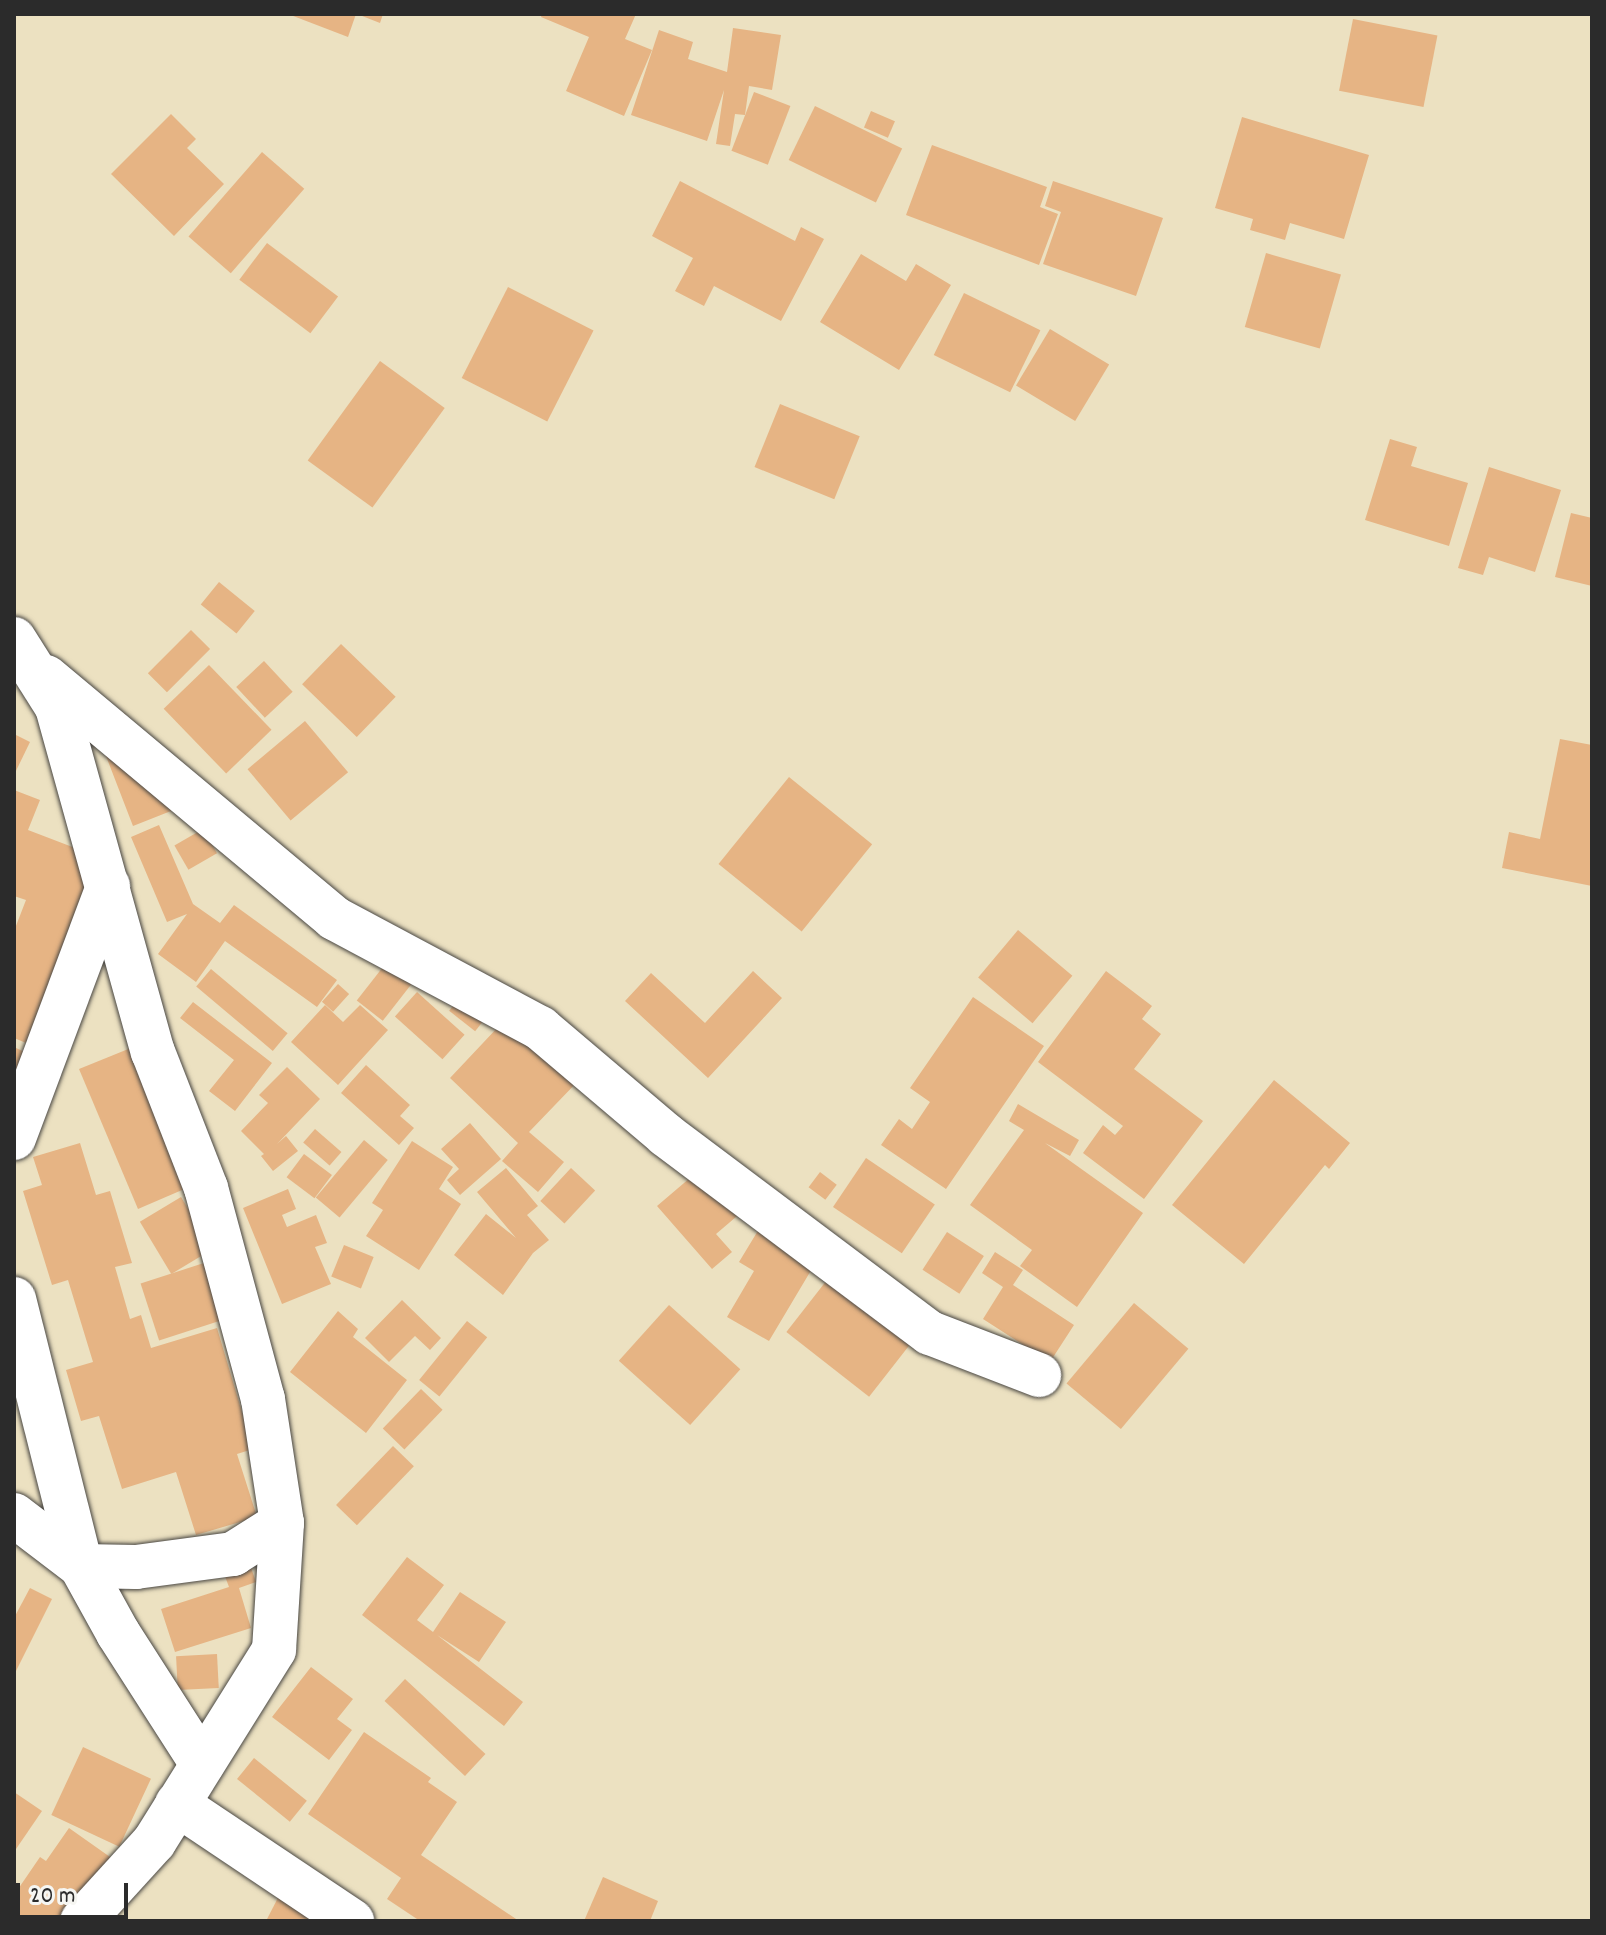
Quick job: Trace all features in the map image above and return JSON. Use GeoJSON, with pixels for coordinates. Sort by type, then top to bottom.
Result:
{"type":"FeatureCollection","features":[{"type":"Feature","properties":{"kind":"street"},"geometry":{"type":"LineString","coordinates":[[21,651],[57,707],[153,1052],[210,1204],[263,1399],[282,1523],[274,1650],[154,1842],[82,1921]]}},
{"type":"Feature","properties":{"kind":"street"},"geometry":{"type":"LineString","coordinates":[[21,651],[334,918],[540,1028],[666,1135],[930,1333],[1039,1375]]}},
{"type":"Feature","properties":{"kind":"street"},"geometry":{"type":"LineString","coordinates":[[14,1138],[108,886]]}},
{"type":"Feature","properties":{"kind":"street"},"geometry":{"type":"LineString","coordinates":[[14,1299],[81,1566],[118,1633],[202,1764]]}},
{"type":"Feature","properties":{"kind":"street"},"geometry":{"type":"LineString","coordinates":[[14,1515],[81,1566],[136,1567],[233,1554],[282,1523]]}},
{"type":"Feature","properties":{"kind":"street"},"geometry":{"type":"LineString","coordinates":[[177,1804],[352,1921]]}},
{"type":"Feature","properties":{"kind":"building"},"geometry":{"type":"Polygon","coordinates":[[[288,14],[356,14],[348,37],[288,14]]]}},
{"type":"Feature","properties":{"kind":"building"},"geometry":{"type":"Polygon","coordinates":[[[357,14],[383,14],[380,23],[357,14]]]}},
{"type":"Feature","properties":{"kind":"building"},"geometry":{"type":"Polygon","coordinates":[[[542,14],[636,14],[625,39],[652,50],[624,116],[566,91],[589,37],[541,17],[542,14]]]}},
{"type":"Feature","properties":{"kind":"building"},"geometry":{"type":"Polygon","coordinates":[[[1353,19],[1437,35],[1423,107],[1339,91],[1353,19]]]}},
{"type":"Feature","properties":{"kind":"building"},"geometry":{"type":"Polygon","coordinates":[[[733,28],[781,35],[772,90],[749,86],[745,115],[735,114],[730,146],[716,144],[724,90],[707,141],[631,115],[659,30],[693,42],[688,59],[727,72],[733,28]]]}},
{"type":"Feature","properties":{"kind":"building"},"geometry":{"type":"Polygon","coordinates":[[[754,92],[790,106],[768,165],[731,151],[754,92]]]}},
{"type":"Feature","properties":{"kind":"building"},"geometry":{"type":"Polygon","coordinates":[[[815,106],[902,149],[876,202],[789,160],[815,106]]]}},
{"type":"Feature","properties":{"kind":"building"},"geometry":{"type":"Polygon","coordinates":[[[871,111],[895,121],[888,138],[864,128],[871,111]]]}},
{"type":"Feature","properties":{"kind":"building"},"geometry":{"type":"Polygon","coordinates":[[[171,114],[196,139],[187,148],[224,184],[174,236],[111,174],[171,114]]]}},
{"type":"Feature","properties":{"kind":"building"},"geometry":{"type":"Polygon","coordinates":[[[1242,117],[1369,155],[1344,239],[1290,223],[1285,240],[1250,230],[1253,219],[1215,208],[1242,117]]]}},
{"type":"Feature","properties":{"kind":"building"},"geometry":{"type":"Polygon","coordinates":[[[932,145],[1047,187],[1040,207],[1058,214],[1039,265],[906,215],[932,145]]]}},
{"type":"Feature","properties":{"kind":"building"},"geometry":{"type":"Polygon","coordinates":[[[262,152],[304,189],[231,273],[189,237],[262,152]]]}},
{"type":"Feature","properties":{"kind":"building"},"geometry":{"type":"Polygon","coordinates":[[[680,181],[795,241],[801,227],[824,239],[781,321],[714,286],[704,306],[675,291],[693,258],[652,236],[680,181]]]}},
{"type":"Feature","properties":{"kind":"building"},"geometry":{"type":"Polygon","coordinates":[[[1053,181],[1163,218],[1136,296],[1043,264],[1061,212],[1045,206],[1053,181]]]}},
{"type":"Feature","properties":{"kind":"building"},"geometry":{"type":"Polygon","coordinates":[[[267,243],[338,297],[310,333],[239,280],[267,243]]]}},
{"type":"Feature","properties":{"kind":"building"},"geometry":{"type":"Polygon","coordinates":[[[1266,253],[1341,274],[1320,349],[1245,327],[1266,253]]]}},
{"type":"Feature","properties":{"kind":"building"},"geometry":{"type":"Polygon","coordinates":[[[861,254],[906,281],[916,264],[951,285],[899,370],[820,322],[861,254]]]}},
{"type":"Feature","properties":{"kind":"building"},"geometry":{"type":"Polygon","coordinates":[[[508,287],[594,331],[547,421],[462,378],[508,287]]]}},
{"type":"Feature","properties":{"kind":"building"},"geometry":{"type":"Polygon","coordinates":[[[964,293],[1040,330],[1010,392],[934,355],[964,293]]]}},
{"type":"Feature","properties":{"kind":"building"},"geometry":{"type":"Polygon","coordinates":[[[1050,329],[1109,365],[1075,421],[1016,386],[1050,329]]]}},
{"type":"Feature","properties":{"kind":"building"},"geometry":{"type":"Polygon","coordinates":[[[380,361],[445,408],[372,508],[308,461],[380,361]]]}},
{"type":"Feature","properties":{"kind":"building"},"geometry":{"type":"Polygon","coordinates":[[[780,404],[860,436],[834,499],[755,467],[780,404]]]}},
{"type":"Feature","properties":{"kind":"building"},"geometry":{"type":"Polygon","coordinates":[[[1390,439],[1417,447],[1411,466],[1468,483],[1449,546],[1365,520],[1390,439]]]}},
{"type":"Feature","properties":{"kind":"building"},"geometry":{"type":"Polygon","coordinates":[[[1489,467],[1561,490],[1535,572],[1489,557],[1483,575],[1458,568],[1489,467]]]}},
{"type":"Feature","properties":{"kind":"building"},"geometry":{"type":"Polygon","coordinates":[[[1571,513],[1592,518],[1592,586],[1555,577],[1571,513]]]}},
{"type":"Feature","properties":{"kind":"building"},"geometry":{"type":"Polygon","coordinates":[[[219,582],[255,611],[236,633],[201,605],[219,582]]]}},
{"type":"Feature","properties":{"kind":"building"},"geometry":{"type":"Polygon","coordinates":[[[191,630],[210,649],[167,692],[148,673],[191,630]]]}},
{"type":"Feature","properties":{"kind":"building"},"geometry":{"type":"Polygon","coordinates":[[[341,644],[396,697],[357,737],[302,684],[341,644]]]}},
{"type":"Feature","properties":{"kind":"building"},"geometry":{"type":"Polygon","coordinates":[[[264,661],[293,692],[265,718],[236,687],[264,661]]]}},
{"type":"Feature","properties":{"kind":"building"},"geometry":{"type":"Polygon","coordinates":[[[209,665],[272,730],[226,774],[164,709],[209,665]]]}},
{"type":"Feature","properties":{"kind":"building"},"geometry":{"type":"Polygon","coordinates":[[[125,713],[144,763],[152,760],[171,811],[133,826],[94,725],[125,713]]]}},
{"type":"Feature","properties":{"kind":"building"},"geometry":{"type":"Polygon","coordinates":[[[305,721],[348,772],[291,821],[248,769],[305,721]]]}},
{"type":"Feature","properties":{"kind":"building"},"geometry":{"type":"Polygon","coordinates":[[[14,734],[30,742],[14,775],[14,734]]]}},
{"type":"Feature","properties":{"kind":"building"},"geometry":{"type":"Polygon","coordinates":[[[1560,739],[1592,745],[1592,886],[1502,868],[1509,832],[1540,839],[1560,739]]]}},
{"type":"Feature","properties":{"kind":"building"},"geometry":{"type":"Polygon","coordinates":[[[789,777],[872,844],[802,931],[719,864],[789,777]]]}},
{"type":"Feature","properties":{"kind":"building"},"geometry":{"type":"Polygon","coordinates":[[[14,790],[40,800],[28,830],[96,856],[95,889],[31,1045],[14,1038],[14,931],[26,900],[14,896],[14,790]]]}},
{"type":"Feature","properties":{"kind":"building"},"geometry":{"type":"Polygon","coordinates":[[[159,825],[193,904],[220,923],[234,905],[337,980],[317,1007],[225,941],[196,982],[158,954],[187,914],[167,922],[131,837],[159,825]]]}},
{"type":"Feature","properties":{"kind":"building"},"geometry":{"type":"Polygon","coordinates":[[[203,829],[217,853],[188,870],[174,846],[203,829]]]}},
{"type":"Feature","properties":{"kind":"building"},"geometry":{"type":"Polygon","coordinates":[[[1018,930],[1072,976],[1033,1023],[978,977],[1018,930]]]}},
{"type":"Feature","properties":{"kind":"building"},"geometry":{"type":"Polygon","coordinates":[[[390,958],[416,978],[383,1021],[357,1001],[390,958]]]}},
{"type":"Feature","properties":{"kind":"building"},"geometry":{"type":"Polygon","coordinates":[[[211,969],[288,1033],[273,1051],[196,987],[211,969]]]}},
{"type":"Feature","properties":{"kind":"building"},"geometry":{"type":"Polygon","coordinates":[[[753,971],[782,998],[708,1078],[625,1001],[651,973],[705,1023],[753,971]]]}},
{"type":"Feature","properties":{"kind":"building"},"geometry":{"type":"Polygon","coordinates":[[[1106,971],[1152,1006],[1142,1019],[1161,1034],[1134,1069],[1203,1121],[1144,1199],[1083,1153],[1103,1125],[1115,1135],[1123,1126],[1038,1062],[1106,971]]]}},
{"type":"Feature","properties":{"kind":"building"},"geometry":{"type":"Polygon","coordinates":[[[338,984],[349,994],[333,1012],[322,1002],[338,984]]]}},
{"type":"Feature","properties":{"kind":"building"},"geometry":{"type":"Polygon","coordinates":[[[467,988],[493,1008],[475,1031],[449,1011],[467,988]]]}},
{"type":"Feature","properties":{"kind":"building"},"geometry":{"type":"Polygon","coordinates":[[[417,992],[465,1035],[442,1059],[395,1017],[417,992]]]}},
{"type":"Feature","properties":{"kind":"building"},"geometry":{"type":"Polygon","coordinates":[[[973,997],[1044,1046],[946,1189],[881,1145],[899,1119],[912,1129],[930,1102],[910,1088],[973,997]]]}},
{"type":"Feature","properties":{"kind":"building"},"geometry":{"type":"Polygon","coordinates":[[[193,1002],[272,1063],[235,1111],[209,1091],[234,1060],[180,1018],[193,1002]]]}},
{"type":"Feature","properties":{"kind":"building"},"geometry":{"type":"Polygon","coordinates":[[[325,1005],[343,1022],[360,1005],[388,1030],[338,1085],[291,1042],[325,1005]]]}},
{"type":"Feature","properties":{"kind":"building"},"geometry":{"type":"Polygon","coordinates":[[[515,1009],[580,1079],[529,1132],[564,1162],[538,1192],[502,1161],[518,1143],[450,1078],[515,1009]]]}},
{"type":"Feature","properties":{"kind":"building"},"geometry":{"type":"Polygon","coordinates":[[[148,1041],[196,1184],[138,1209],[79,1069],[148,1041]]]}},
{"type":"Feature","properties":{"kind":"building"},"geometry":{"type":"Polygon","coordinates":[[[14,1047],[33,1056],[14,1099],[14,1047]]]}},
{"type":"Feature","properties":{"kind":"building"},"geometry":{"type":"Polygon","coordinates":[[[366,1065],[410,1105],[400,1116],[414,1128],[399,1145],[341,1093],[366,1065]]]}},
{"type":"Feature","properties":{"kind":"building"},"geometry":{"type":"Polygon","coordinates":[[[287,1067],[320,1099],[277,1144],[286,1136],[298,1151],[273,1171],[261,1156],[264,1154],[241,1131],[268,1103],[259,1095],[287,1067]]]}},
{"type":"Feature","properties":{"kind":"building"},"geometry":{"type":"Polygon","coordinates":[[[1274,1080],[1350,1143],[1329,1169],[1325,1165],[1244,1264],[1172,1205],[1274,1080]]]}},
{"type":"Feature","properties":{"kind":"building"},"geometry":{"type":"Polygon","coordinates":[[[1018,1104],[1079,1140],[1070,1156],[1045,1143],[1143,1213],[1077,1307],[1020,1266],[1032,1250],[970,1205],[1024,1130],[1009,1121],[1018,1104]]]}},
{"type":"Feature","properties":{"kind":"building"},"geometry":{"type":"Polygon","coordinates":[[[470,1123],[501,1159],[460,1195],[447,1180],[459,1169],[441,1149],[470,1123]]]}},
{"type":"Feature","properties":{"kind":"building"},"geometry":{"type":"Polygon","coordinates":[[[315,1129],[341,1152],[330,1166],[303,1143],[315,1129]]]}},
{"type":"Feature","properties":{"kind":"building"},"geometry":{"type":"Polygon","coordinates":[[[364,1140],[388,1160],[340,1217],[316,1197],[364,1140]]]}},
{"type":"Feature","properties":{"kind":"building"},"geometry":{"type":"Polygon","coordinates":[[[412,1141],[453,1167],[439,1189],[461,1204],[419,1270],[366,1236],[383,1210],[372,1203],[412,1141]]]}},
{"type":"Feature","properties":{"kind":"building"},"geometry":{"type":"Polygon","coordinates":[[[80,1143],[96,1195],[110,1191],[132,1263],[115,1267],[130,1319],[141,1315],[151,1348],[217,1328],[253,1449],[237,1454],[257,1517],[196,1535],[176,1472],[122,1489],[99,1416],[81,1421],[66,1370],[93,1362],[68,1280],[52,1285],[23,1191],[42,1185],[33,1157],[80,1143]]]}},
{"type":"Feature","properties":{"kind":"building"},"geometry":{"type":"Polygon","coordinates":[[[304,1154],[332,1175],[314,1198],[287,1177],[304,1154]]]}},
{"type":"Feature","properties":{"kind":"building"},"geometry":{"type":"Polygon","coordinates":[[[866,1158],[935,1204],[902,1253],[833,1207],[866,1158]]]}},
{"type":"Feature","properties":{"kind":"building"},"geometry":{"type":"Polygon","coordinates":[[[704,1166],[743,1211],[716,1234],[732,1252],[712,1269],[657,1206],[704,1166]]]}},
{"type":"Feature","properties":{"kind":"building"},"geometry":{"type":"Polygon","coordinates":[[[506,1168],[538,1206],[527,1215],[549,1240],[533,1253],[503,1295],[454,1255],[486,1214],[516,1238],[477,1192],[506,1168]]]}},
{"type":"Feature","properties":{"kind":"building"},"geometry":{"type":"Polygon","coordinates":[[[571,1168],[595,1191],[564,1223],[540,1201],[571,1168]]]}},
{"type":"Feature","properties":{"kind":"building"},"geometry":{"type":"Polygon","coordinates":[[[820,1172],[837,1185],[825,1200],[809,1187],[820,1172]]]}},
{"type":"Feature","properties":{"kind":"building"},"geometry":{"type":"Polygon","coordinates":[[[288,1189],[296,1209],[282,1215],[287,1227],[316,1215],[327,1243],[315,1247],[331,1284],[282,1304],[243,1208],[288,1189]]]}},
{"type":"Feature","properties":{"kind":"building"},"geometry":{"type":"Polygon","coordinates":[[[181,1197],[212,1249],[171,1274],[140,1222],[181,1197]]]}},
{"type":"Feature","properties":{"kind":"building"},"geometry":{"type":"Polygon","coordinates":[[[759,1229],[816,1262],[769,1341],[727,1317],[754,1271],[739,1262],[759,1229]]]}},
{"type":"Feature","properties":{"kind":"building"},"geometry":{"type":"Polygon","coordinates":[[[947,1232],[984,1256],[959,1294],[922,1270],[947,1232]]]}},
{"type":"Feature","properties":{"kind":"building"},"geometry":{"type":"Polygon","coordinates":[[[344,1245],[374,1257],[361,1289],[331,1277],[344,1245]]]}},
{"type":"Feature","properties":{"kind":"building"},"geometry":{"type":"Polygon","coordinates":[[[995,1252],[1023,1270],[1013,1285],[1074,1325],[1050,1362],[983,1319],[1003,1287],[982,1273],[995,1252]]]}},
{"type":"Feature","properties":{"kind":"building"},"geometry":{"type":"Polygon","coordinates":[[[210,1261],[229,1318],[159,1341],[141,1284],[210,1261]]]}},
{"type":"Feature","properties":{"kind":"building"},"geometry":{"type":"Polygon","coordinates":[[[827,1280],[910,1345],[869,1397],[786,1332],[827,1280]]]}},
{"type":"Feature","properties":{"kind":"building"},"geometry":{"type":"Polygon","coordinates":[[[402,1300],[441,1338],[430,1350],[415,1336],[389,1362],[365,1338],[402,1300]]]}},
{"type":"Feature","properties":{"kind":"building"},"geometry":{"type":"Polygon","coordinates":[[[1134,1303],[1188,1349],[1121,1429],[1067,1383],[1134,1303]]]}},
{"type":"Feature","properties":{"kind":"building"},"geometry":{"type":"Polygon","coordinates":[[[669,1305],[740,1369],[690,1425],[619,1361],[669,1305]]]}},
{"type":"Feature","properties":{"kind":"building"},"geometry":{"type":"Polygon","coordinates":[[[338,1311],[358,1329],[353,1337],[407,1380],[366,1433],[290,1372],[338,1311]]]}},
{"type":"Feature","properties":{"kind":"building"},"geometry":{"type":"Polygon","coordinates":[[[467,1321],[487,1337],[439,1396],[419,1380],[467,1321]]]}},
{"type":"Feature","properties":{"kind":"building"},"geometry":{"type":"Polygon","coordinates":[[[421,1389],[443,1410],[404,1449],[383,1429],[421,1389]]]}},
{"type":"Feature","properties":{"kind":"building"},"geometry":{"type":"Polygon","coordinates":[[[393,1446],[414,1466],[357,1525],[336,1505],[393,1446]]]}},
{"type":"Feature","properties":{"kind":"building"},"geometry":{"type":"Polygon","coordinates":[[[407,1557],[444,1585],[417,1620],[433,1632],[460,1592],[506,1622],[479,1662],[437,1635],[523,1702],[504,1726],[362,1615],[407,1557]]]}},
{"type":"Feature","properties":{"kind":"building"},"geometry":{"type":"Polygon","coordinates":[[[249,1562],[256,1582],[239,1588],[251,1628],[175,1652],[161,1609],[229,1587],[223,1571],[249,1562]]]}},
{"type":"Feature","properties":{"kind":"building"},"geometry":{"type":"Polygon","coordinates":[[[30,1588],[52,1599],[14,1675],[14,1618],[30,1588]]]}},
{"type":"Feature","properties":{"kind":"building"},"geometry":{"type":"Polygon","coordinates":[[[217,1654],[219,1688],[178,1690],[176,1656],[217,1654]]]}},
{"type":"Feature","properties":{"kind":"building"},"geometry":{"type":"Polygon","coordinates":[[[311,1667],[353,1699],[337,1719],[352,1730],[329,1760],[272,1717],[311,1667]]]}},
{"type":"Feature","properties":{"kind":"building"},"geometry":{"type":"Polygon","coordinates":[[[405,1679],[485,1754],[465,1776],[385,1701],[405,1679]]]}},
{"type":"Feature","properties":{"kind":"building"},"geometry":{"type":"Polygon","coordinates":[[[364,1732],[431,1778],[428,1782],[457,1802],[421,1855],[519,1921],[420,1921],[387,1899],[401,1878],[308,1814],[364,1732]]]}},
{"type":"Feature","properties":{"kind":"building"},"geometry":{"type":"Polygon","coordinates":[[[83,1747],[151,1779],[119,1847],[51,1815],[83,1747]]]}},
{"type":"Feature","properties":{"kind":"building"},"geometry":{"type":"Polygon","coordinates":[[[254,1758],[307,1801],[290,1822],[237,1779],[254,1758]]]}},
{"type":"Feature","properties":{"kind":"building"},"geometry":{"type":"Polygon","coordinates":[[[14,1792],[42,1811],[14,1852],[14,1792]]]}},
{"type":"Feature","properties":{"kind":"building"},"geometry":{"type":"Polygon","coordinates":[[[69,1828],[120,1864],[65,1921],[14,1921],[14,1895],[40,1857],[46,1861],[69,1828]]]}},
{"type":"Feature","properties":{"kind":"building"},"geometry":{"type":"Polygon","coordinates":[[[603,1877],[658,1901],[650,1921],[584,1921],[603,1877]]]}},
{"type":"Feature","properties":{"kind":"building"},"geometry":{"type":"Polygon","coordinates":[[[282,1890],[317,1908],[311,1921],[266,1921],[282,1890]]]}}]}
